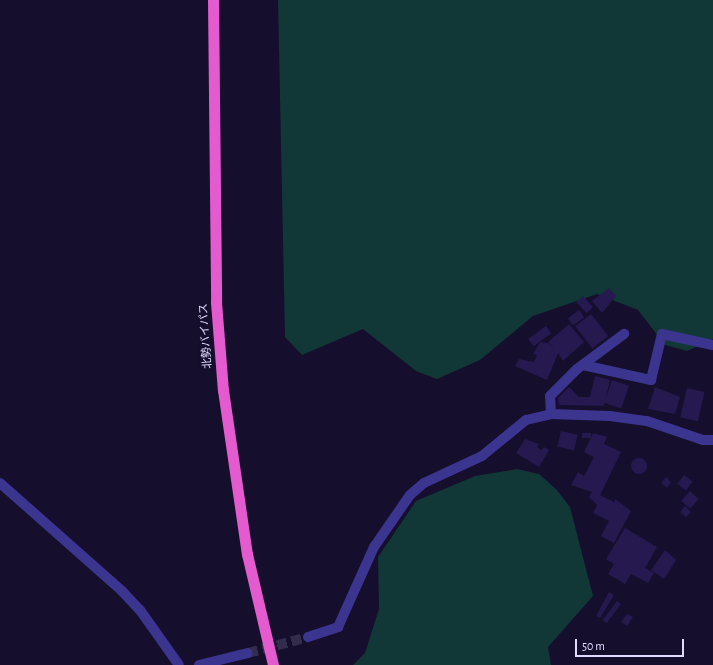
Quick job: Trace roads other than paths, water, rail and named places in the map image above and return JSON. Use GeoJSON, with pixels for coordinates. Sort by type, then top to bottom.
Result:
{"type":"FeatureCollection","features":[{"type":"Feature","properties":{"kind":"highway","name":"北勢バイパス"},"geometry":{"type":"LineString","coordinates":[[213,0],[216,287],[223,390],[247,554],[273,665]]}},
{"type":"Feature","properties":{"kind":"street"},"geometry":{"type":"LineString","coordinates":[[551,414],[550,396],[583,365],[624,334]]}},
{"type":"Feature","properties":{"kind":"street"},"geometry":{"type":"LineString","coordinates":[[583,365],[651,380],[662,334],[713,345]]}},
{"type":"Feature","properties":{"kind":"street"},"geometry":{"type":"LineString","coordinates":[[308,637],[338,627],[374,547],[410,495],[424,483],[482,456],[526,420],[551,414],[647,421],[703,440],[713,440]]}},
{"type":"Feature","properties":{"kind":"street"},"geometry":{"type":"LineString","coordinates":[[0,483],[122,591],[140,610],[179,665]]}},
{"type":"Feature","properties":{"kind":"street"},"geometry":{"type":"LineString","coordinates":[[200,665],[248,653]]}},
{"type":"Feature","properties":{"kind":"tunnel"},"geometry":{"type":"LineString","coordinates":[[248,653],[308,637]]}}]}
